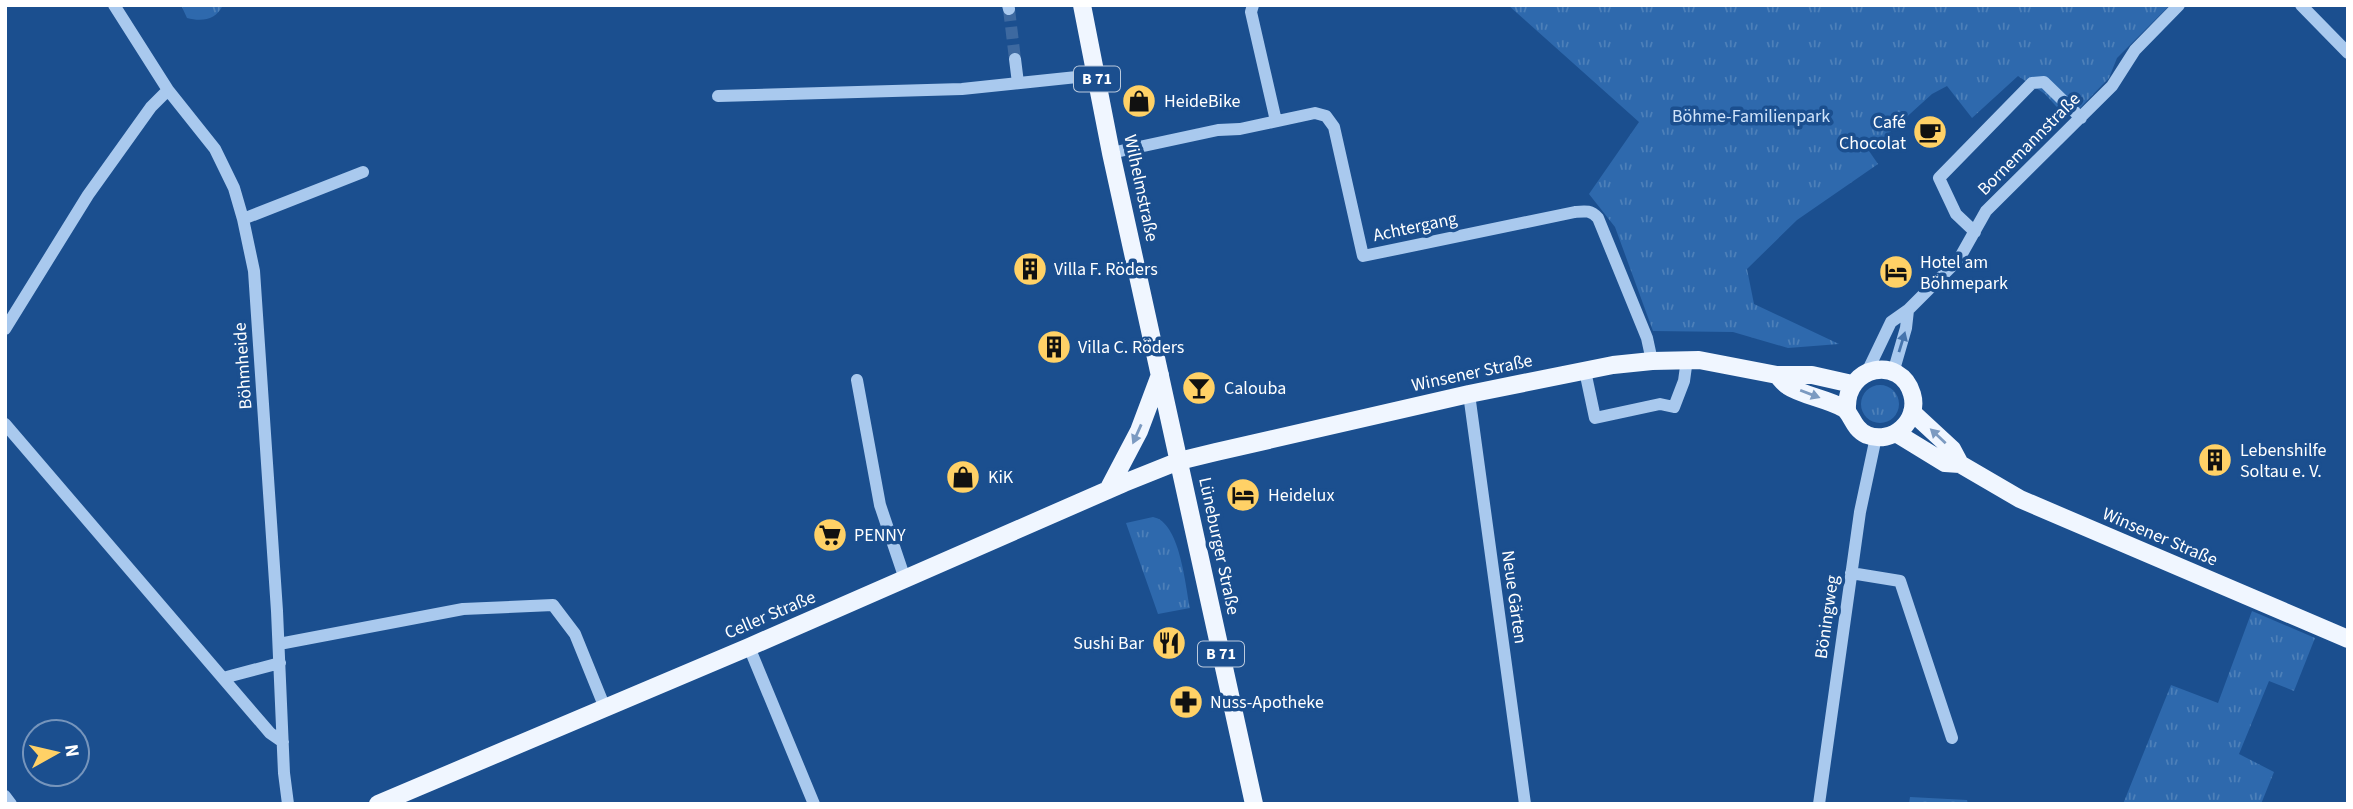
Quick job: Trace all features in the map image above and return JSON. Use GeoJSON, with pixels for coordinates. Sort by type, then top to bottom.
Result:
{"type":"FeatureCollection","features":[{"type":"Feature","properties":{"kind":"main road","name":"Wilhelmstraße"},"geometry":{"type":"LineString","coordinates":[[1082,5],[1111,153],[1179,461]]}},
{"type":"Feature","properties":{"kind":"main road","name":"Winsener Straße"},"geometry":{"type":"LineString","coordinates":[[1179,461],[1469,394],[1652,360],[1687,359],[1777,375],[1812,375],[1852,384]]}},
{"type":"Feature","properties":{"kind":"main road"},"geometry":{"type":"LineString","coordinates":[[1847,409],[1848,392],[1852,384],[1867,372],[1880,370],[1902,377],[1912,393],[1909,420],[1896,433],[1876,437]]}},
{"type":"Feature","properties":{"kind":"main road"},"geometry":{"type":"LineString","coordinates":[[1108,490],[1139,431],[1160,375]]}},
{"type":"Feature","properties":{"kind":"main road","name":"Winsener Straße"},"geometry":{"type":"LineString","coordinates":[[1777,375],[1788,386],[1847,409],[1857,428],[1876,437]]}},
{"type":"Feature","properties":{"kind":"main road","name":"Winsener Straße"},"geometry":{"type":"LineString","coordinates":[[1912,412],[1952,449],[1960,464]]}},
{"type":"Feature","properties":{"kind":"main road","name":"Winsener Straße"},"geometry":{"type":"LineString","coordinates":[[1896,433],[1945,463],[1960,464],[2020,499],[2348,639]]}},
{"type":"Feature","properties":{"kind":"main road","name":"Celler Straße"},"geometry":{"type":"LineString","coordinates":[[377,804],[1179,461]]}},
{"type":"Feature","properties":{"kind":"main road","name":"Lüneburger Straße"},"geometry":{"type":"LineString","coordinates":[[1179,461],[1254,804]]}},
{"type":"Feature","properties":{"kind":"street","name":"Böhmheide"},"geometry":{"type":"LineString","coordinates":[[114,5],[168,90],[215,149],[234,188],[243,219],[254,271],[288,804]]}},
{"type":"Feature","properties":{"kind":"street"},"geometry":{"type":"LineString","coordinates":[[1253,5],[1251,12],[1276,121]]}},
{"type":"Feature","properties":{"kind":"street","name":"Bornemannstraße"},"geometry":{"type":"LineString","coordinates":[[1867,372],[1891,322],[1908,310],[1959,259],[1986,211],[2112,86],[2135,50],[2179,5]]}},
{"type":"Feature","properties":{"kind":"street"},"geometry":{"type":"LineString","coordinates":[[2301,5],[2348,53]]}},
{"type":"Feature","properties":{"kind":"street"},"geometry":{"type":"LineString","coordinates":[[1015,59],[1018,83]]}},
{"type":"Feature","properties":{"kind":"street"},"geometry":{"type":"LineString","coordinates":[[718,96],[962,89],[1096,75]]}},
{"type":"Feature","properties":{"kind":"street"},"geometry":{"type":"LineString","coordinates":[[1975,232],[1956,214],[1938,178],[2032,83],[2044,82],[2081,118]]}},
{"type":"Feature","properties":{"kind":"street"},"geometry":{"type":"LineString","coordinates":[[5,329],[88,195],[150,107],[168,90]]}},
{"type":"Feature","properties":{"kind":"street","name":"Achtergang"},"geometry":{"type":"LineString","coordinates":[[1111,153],[1315,113],[1326,116],[1334,127],[1363,256],[1575,212],[1593,213],[1598,218],[1647,338],[1652,360]]}},
{"type":"Feature","properties":{"kind":"street"},"geometry":{"type":"LineString","coordinates":[[243,219],[363,172]]}},
{"type":"Feature","properties":{"kind":"street"},"geometry":{"type":"LineString","coordinates":[[1894,373],[1908,310]]}},
{"type":"Feature","properties":{"kind":"street"},"geometry":{"type":"LineString","coordinates":[[1585,371],[1595,418],[1660,404],[1674,407],[1684,381],[1687,359]]}},
{"type":"Feature","properties":{"kind":"street"},"geometry":{"type":"LineString","coordinates":[[857,380],[880,505],[905,579]]}},
{"type":"Feature","properties":{"kind":"street","name":"Neue Gärten"},"geometry":{"type":"LineString","coordinates":[[1469,394],[1525,804]]}},
{"type":"Feature","properties":{"kind":"street"},"geometry":{"type":"LineString","coordinates":[[5,424],[270,733],[283,742]]}},
{"type":"Feature","properties":{"kind":"street","name":"Böningweg"},"geometry":{"type":"LineString","coordinates":[[1819,804],[1851,573],[1876,437]]}},
{"type":"Feature","properties":{"kind":"street"},"geometry":{"type":"LineString","coordinates":[[1851,573],[1900,582],[1952,738]]}},
{"type":"Feature","properties":{"kind":"street"},"geometry":{"type":"LineString","coordinates":[[279,645],[463,609],[553,605],[575,634],[605,708]]}},
{"type":"Feature","properties":{"kind":"street"},"geometry":{"type":"LineString","coordinates":[[749,647],[814,804]]}},
{"type":"Feature","properties":{"kind":"street"},"geometry":{"type":"LineString","coordinates":[[223,678],[280,663]]}},
{"type":"Feature","properties":{"kind":"street"},"geometry":{"type":"LineString","coordinates":[[5,796],[11,804]]}},
{"type":"Feature","properties":{"kind":"green space"},"geometry":{"type":"Polygon","coordinates":[[[181,5],[223,5],[212,17],[198,20],[187,18],[181,5]]]}},
{"type":"Feature","properties":{"kind":"green space","name":"Böhme-Familienpark"},"geometry":{"type":"Polygon","coordinates":[[[1508,5],[2170,5],[2117,58],[2109,78],[2078,110],[2064,115],[2045,94],[2018,76],[1972,118],[1947,86],[1932,94],[1869,151],[1878,164],[1797,220],[1747,269],[1754,304],[1839,344],[1788,348],[1733,332],[1653,331],[1615,227],[1589,194],[1639,122],[1508,5]]]}},
{"type":"Feature","properties":{"kind":"green space"},"geometry":{"type":"Polygon","coordinates":[[[1880,385],[1894,390],[1899,404],[1894,418],[1880,423],[1866,418],[1861,404],[1866,390],[1880,385]]]}},
{"type":"Feature","properties":{"kind":"green space"},"geometry":{"type":"Polygon","coordinates":[[[1153,517],[1162,521],[1175,542],[1190,608],[1158,614],[1126,523],[1153,517]]]}},
{"type":"Feature","properties":{"kind":"green space"},"geometry":{"type":"Polygon","coordinates":[[[2252,611],[2315,638],[2294,691],[2269,681],[2239,754],[2274,772],[2261,804],[2123,804],[2171,685],[2218,703],[2252,611]]]}},
{"type":"Feature","properties":{"kind":"green space"},"geometry":{"type":"Polygon","coordinates":[[[1910,797],[1967,800],[1968,804],[1909,804],[1910,797]]]}},
{"type":"Feature","properties":{"kind":"tunnel"},"geometry":{"type":"LineString","coordinates":[[1009,9],[1015,59]]}},
{"type":"Feature","properties":{"kind":"place","name":"HeideBike"},"geometry":{"type":"Point","coordinates":[1139,101]}},
{"type":"Feature","properties":{"kind":"place","name":"Café Chocolat"},"geometry":{"type":"Point","coordinates":[1930,132]}},
{"type":"Feature","properties":{"kind":"place","name":"Villa F. Röders"},"geometry":{"type":"Point","coordinates":[1030,269]}},
{"type":"Feature","properties":{"kind":"place","name":"Hotel am Böhmepark"},"geometry":{"type":"Point","coordinates":[1896,272]}},
{"type":"Feature","properties":{"kind":"place","name":"Villa C. Röders"},"geometry":{"type":"Point","coordinates":[1054,347]}},
{"type":"Feature","properties":{"kind":"place","name":"Calouba"},"geometry":{"type":"Point","coordinates":[1199,388]}},
{"type":"Feature","properties":{"kind":"place","name":"Lebenshilfe Soltau e. V."},"geometry":{"type":"Point","coordinates":[2215,460]}},
{"type":"Feature","properties":{"kind":"place","name":"KiK"},"geometry":{"type":"Point","coordinates":[963,477]}},
{"type":"Feature","properties":{"kind":"place","name":"Heidelux"},"geometry":{"type":"Point","coordinates":[1243,495]}},
{"type":"Feature","properties":{"kind":"place","name":"PENNY"},"geometry":{"type":"Point","coordinates":[830,535]}},
{"type":"Feature","properties":{"kind":"place","name":"Sushi Bar"},"geometry":{"type":"Point","coordinates":[1169,643]}},
{"type":"Feature","properties":{"kind":"place","name":"Nuss-Apotheke"},"geometry":{"type":"Point","coordinates":[1186,702]}}]}
